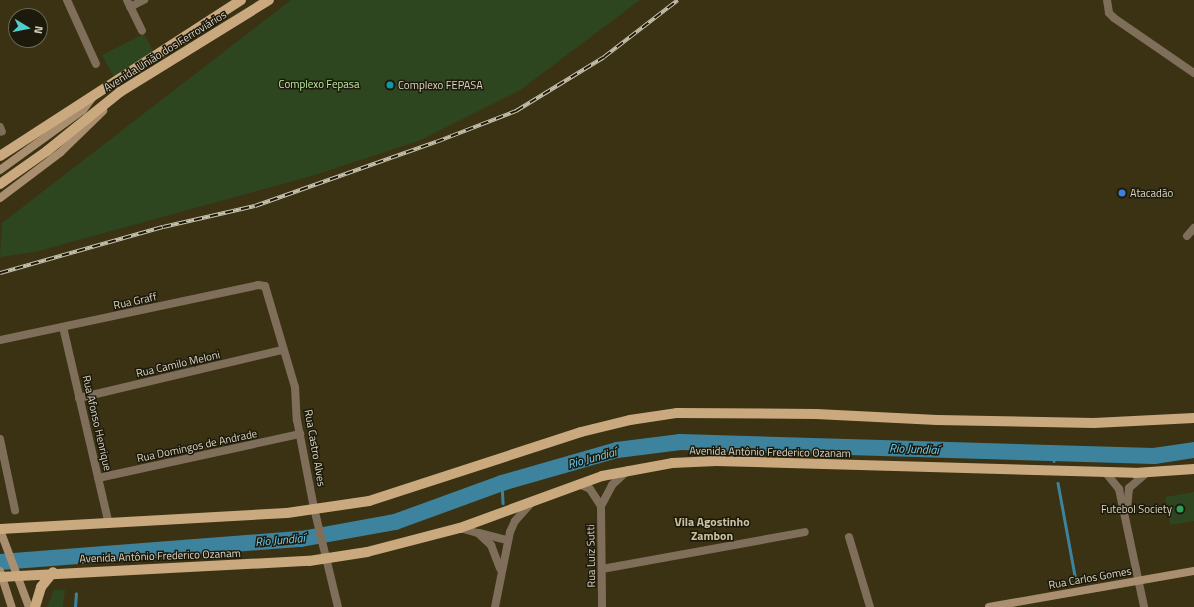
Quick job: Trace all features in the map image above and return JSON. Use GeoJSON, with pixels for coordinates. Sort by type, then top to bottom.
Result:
{"type":"FeatureCollection","features":[{"type":"Feature","properties":{"kind":"main road","name":"Avenida União dos Ferroviários"},"geometry":{"type":"LineString","coordinates":[[0,156],[241,0]]}},
{"type":"Feature","properties":{"kind":"main road","name":"Avenida União dos Ferroviários"},"geometry":{"type":"LineString","coordinates":[[0,184],[47,150],[120,92],[268,0]]}},
{"type":"Feature","properties":{"kind":"main road"},"geometry":{"type":"LineString","coordinates":[[0,198],[61,152],[133,85]]}},
{"type":"Feature","properties":{"kind":"main road"},"geometry":{"type":"LineString","coordinates":[[0,170],[83,110],[94,95]]}},
{"type":"Feature","properties":{"kind":"main road"},"geometry":{"type":"LineString","coordinates":[[29,607],[14,573],[1,532],[287,513],[315,513],[369,501],[581,432],[630,420],[677,413],[816,414],[1065,423],[1194,418]]}},
{"type":"Feature","properties":{"kind":"main road","name":"Avenida Antônio Frederico Ozanam"},"geometry":{"type":"LineString","coordinates":[[1,574],[53,572],[375,550],[460,528],[579,484],[628,470],[672,463],[716,461],[1146,473],[1194,469]]}},
{"type":"Feature","properties":{"kind":"main road","name":"Rua Carlos Gomes"},"geometry":{"type":"LineString","coordinates":[[989,607],[1194,571]]}},
{"type":"Feature","properties":{"kind":"main road"},"geometry":{"type":"LineString","coordinates":[[35,607],[41,586],[53,572]]}},
{"type":"Feature","properties":{"kind":"main road"},"geometry":{"type":"LineString","coordinates":[[1,574],[12,607]]}},
{"type":"Feature","properties":{"kind":"street"},"geometry":{"type":"LineString","coordinates":[[67,0],[96,64]]}},
{"type":"Feature","properties":{"kind":"street"},"geometry":{"type":"LineString","coordinates":[[142,31],[129,3],[144,0]]}},
{"type":"Feature","properties":{"kind":"street"},"geometry":{"type":"LineString","coordinates":[[1107,0],[1109,13],[1114,18],[1194,73]]}},
{"type":"Feature","properties":{"kind":"street"},"geometry":{"type":"LineString","coordinates":[[1187,236],[1194,228]]}},
{"type":"Feature","properties":{"kind":"street","name":"Rua Graff"},"geometry":{"type":"LineString","coordinates":[[0,340],[258,285],[265,286],[269,294]]}},
{"type":"Feature","properties":{"kind":"street","name":"Rua Castro Alves"},"geometry":{"type":"LineString","coordinates":[[269,294],[282,350],[295,387],[300,434],[315,513],[338,607]]}},
{"type":"Feature","properties":{"kind":"street","name":"Rua Afonso Henrique"},"geometry":{"type":"LineString","coordinates":[[64,327],[109,524]]}},
{"type":"Feature","properties":{"kind":"street","name":"Rua Camilo Meloni"},"geometry":{"type":"LineString","coordinates":[[79,398],[282,350]]}},
{"type":"Feature","properties":{"kind":"street","name":"Rua Domingos de Andrade"},"geometry":{"type":"LineString","coordinates":[[98,478],[300,434]]}},
{"type":"Feature","properties":{"kind":"street"},"geometry":{"type":"LineString","coordinates":[[0,438],[15,510]]}},
{"type":"Feature","properties":{"kind":"street","name":"Rua Luiz Sutti"},"geometry":{"type":"LineString","coordinates":[[602,607],[601,506],[612,485],[628,470]]}},
{"type":"Feature","properties":{"kind":"street"},"geometry":{"type":"LineString","coordinates":[[1106,472],[1119,489],[1144,607]]}},
{"type":"Feature","properties":{"kind":"street"},"geometry":{"type":"LineString","coordinates":[[1126,517],[1129,488],[1146,473]]}},
{"type":"Feature","properties":{"kind":"street"},"geometry":{"type":"LineString","coordinates":[[579,484],[590,490],[601,506]]}},
{"type":"Feature","properties":{"kind":"street"},"geometry":{"type":"LineString","coordinates":[[495,607],[501,569],[508,540],[515,521],[534,501]]}},
{"type":"Feature","properties":{"kind":"street"},"geometry":{"type":"LineString","coordinates":[[460,528],[508,540]]}},
{"type":"Feature","properties":{"kind":"street"},"geometry":{"type":"LineString","coordinates":[[602,569],[805,532]]}},
{"type":"Feature","properties":{"kind":"street"},"geometry":{"type":"LineString","coordinates":[[478,533],[492,545],[501,569]]}},
{"type":"Feature","properties":{"kind":"street"},"geometry":{"type":"LineString","coordinates":[[849,538],[870,607]]}},
{"type":"Feature","properties":{"kind":"green space","name":"Complexo Fepasa"},"geometry":{"type":"Polygon","coordinates":[[[291,0],[640,0],[519,91],[421,140],[315,175],[35,252],[0,257],[2,223],[291,0]]]}},
{"type":"Feature","properties":{"kind":"green space"},"geometry":{"type":"Polygon","coordinates":[[[144,34],[154,53],[114,77],[102,55],[144,34]]]}},
{"type":"Feature","properties":{"kind":"green space","name":"Futebol Society"},"geometry":{"type":"Polygon","coordinates":[[[1194,492],[1194,521],[1170,525],[1165,497],[1194,492]]]}},
{"type":"Feature","properties":{"kind":"green space"},"geometry":{"type":"Polygon","coordinates":[[[54,590],[65,590],[63,607],[47,607],[54,590]]]}},
{"type":"Feature","properties":{"kind":"waterway","name":"Rio Jundiaí"},"geometry":{"type":"LineString","coordinates":[[0,562],[301,539],[395,522],[502,483],[617,450],[680,442],[1154,456],[1194,450]]}},
{"type":"Feature","properties":{"kind":"waterway","name":"Rio Jundiaí"},"geometry":{"type":"LineString","coordinates":[[1052,452],[1054,461]]}},
{"type":"Feature","properties":{"kind":"waterway"},"geometry":{"type":"LineString","coordinates":[[502,483],[503,503]]}},
{"type":"Feature","properties":{"kind":"waterway"},"geometry":{"type":"LineString","coordinates":[[1058,483],[1076,581]]}},
{"type":"Feature","properties":{"kind":"waterway"},"geometry":{"type":"LineString","coordinates":[[75,607],[76,594]]}},
{"type":"Feature","properties":{"kind":"railway"},"geometry":{"type":"LineString","coordinates":[[0,273],[163,227],[255,206],[436,142],[516,111],[604,57],[678,0]]}},
{"type":"Feature","properties":{"kind":"place","name":"Complexo FEPASA"},"geometry":{"type":"Point","coordinates":[390,85]}},
{"type":"Feature","properties":{"kind":"place","name":"Atacadão"},"geometry":{"type":"Point","coordinates":[1122,193]}},
{"type":"Feature","properties":{"kind":"place","name":"Futebol Society"},"geometry":{"type":"Point","coordinates":[1180,509]}},
{"type":"Feature","properties":{"kind":"district","name":"Vila Agostinho Zambon"},"geometry":{"type":"Point","coordinates":[712,529]}}]}
